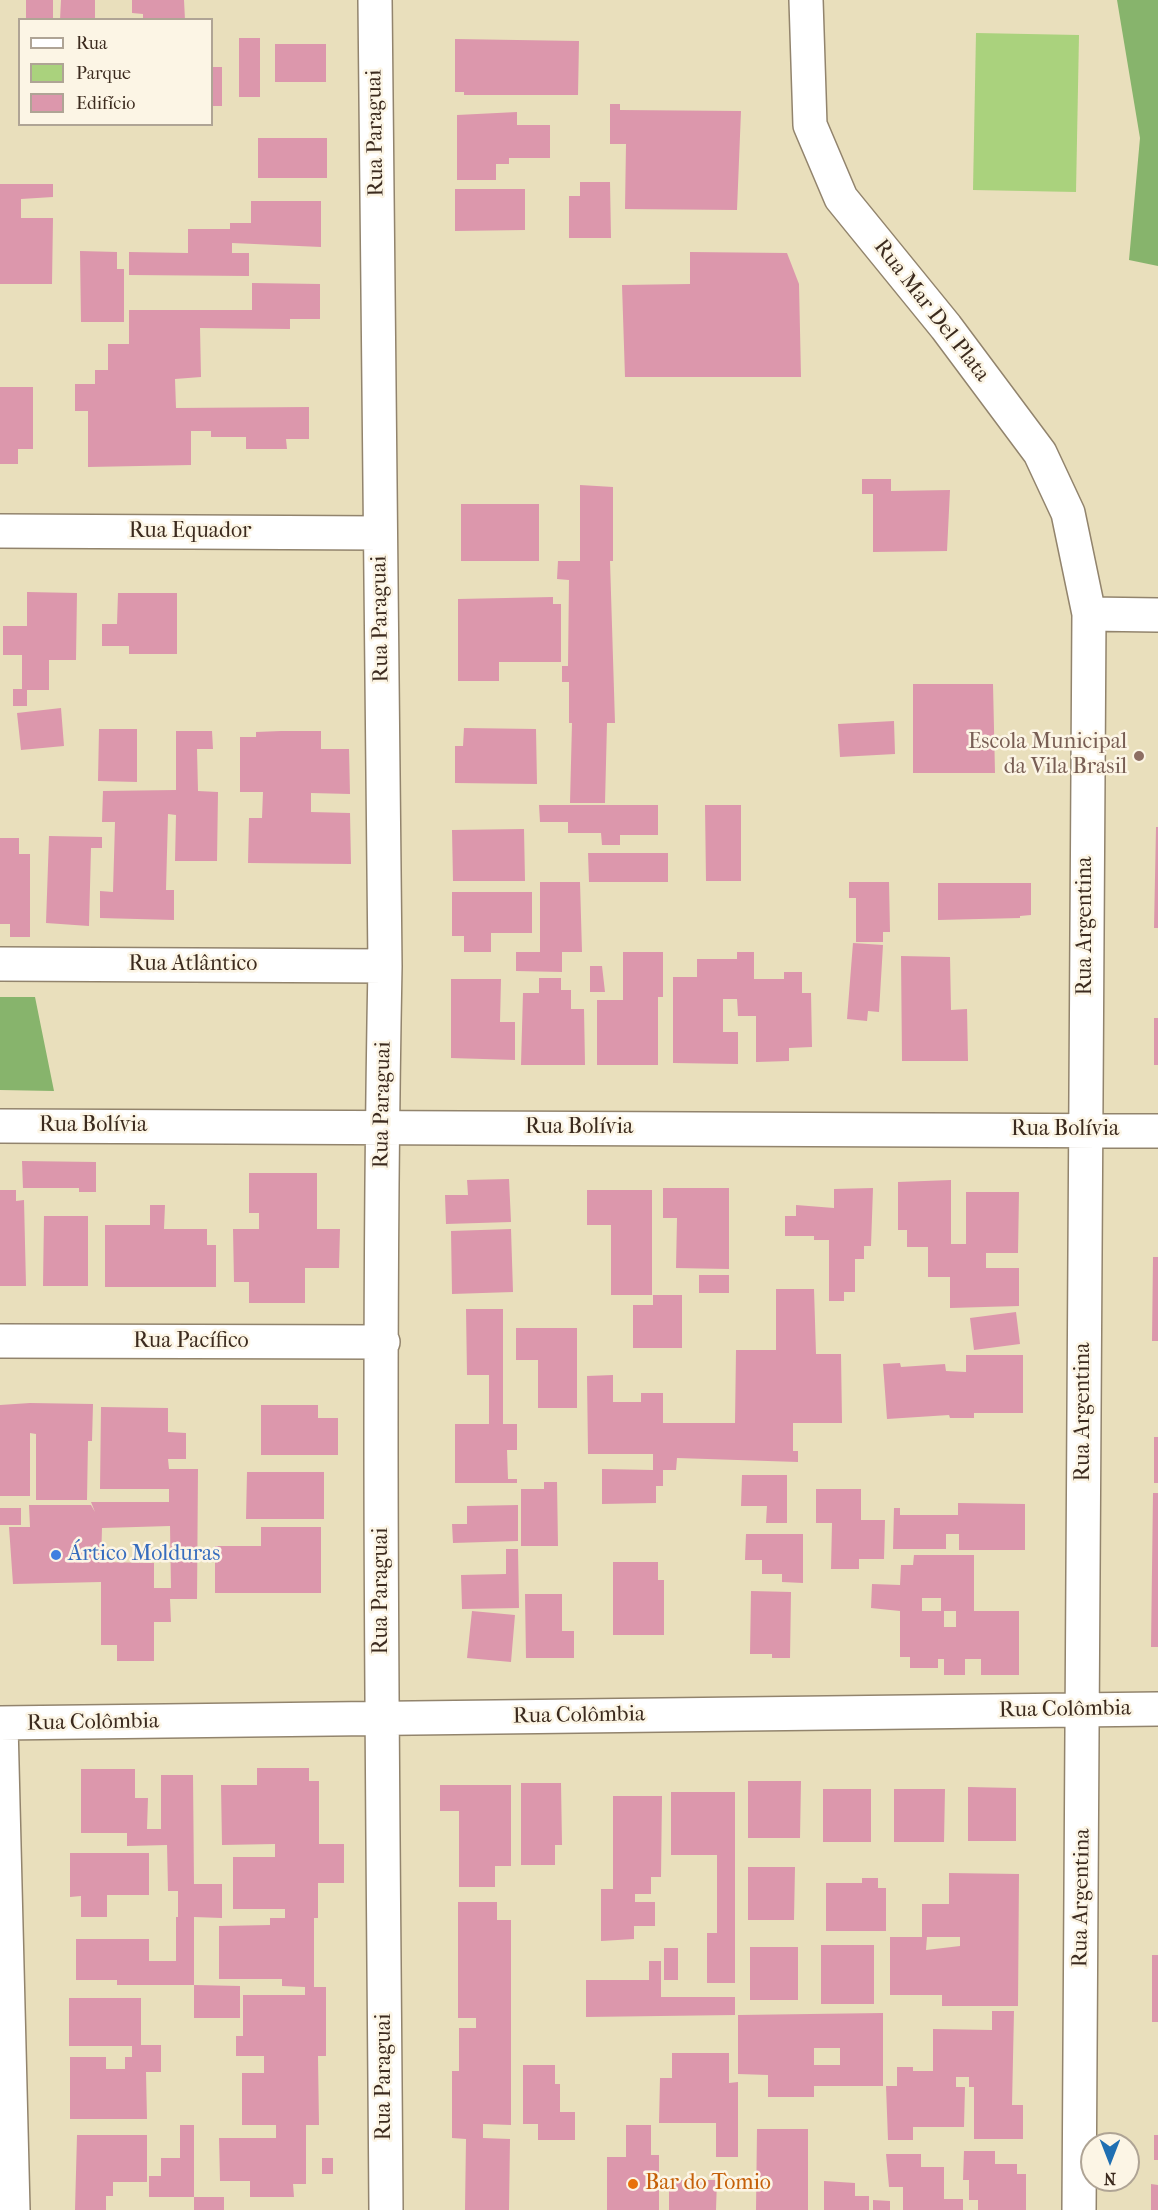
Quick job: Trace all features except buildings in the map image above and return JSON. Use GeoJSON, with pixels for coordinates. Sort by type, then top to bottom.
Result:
{"type":"FeatureCollection","features":[{"type":"Feature","properties":{"kind":"street","name":"Rua Paraguai"},"geometry":{"type":"LineString","coordinates":[[375,0],[385,966],[382,1126],[382,1719],[386,2210]]}},
{"type":"Feature","properties":{"kind":"street","name":"Rua Mar Del Plata"},"geometry":{"type":"LineString","coordinates":[[806,0],[810,124],[842,198],[946,327],[1040,453],[1068,513],[1089,614]]}},
{"type":"Feature","properties":{"kind":"street","name":"Rua Equador"},"geometry":{"type":"LineString","coordinates":[[0,531],[380,533]]}},
{"type":"Feature","properties":{"kind":"street"},"geometry":{"type":"LineString","coordinates":[[1089,614],[1158,615]]}},
{"type":"Feature","properties":{"kind":"street","name":"Rua Argentina"},"geometry":{"type":"LineString","coordinates":[[1078,2210],[1089,614]]}},
{"type":"Feature","properties":{"kind":"street","name":"Rua Atlântico"},"geometry":{"type":"LineString","coordinates":[[0,964],[385,966]]}},
{"type":"Feature","properties":{"kind":"street","name":"Rua Bolívia"},"geometry":{"type":"LineString","coordinates":[[0,1126],[1158,1131]]}},
{"type":"Feature","properties":{"kind":"street","name":"Rua Pacífico"},"geometry":{"type":"LineString","coordinates":[[0,1341],[383,1342]]}},
{"type":"Feature","properties":{"kind":"street","name":"Rua Colômbia"},"geometry":{"type":"LineString","coordinates":[[1,1724],[1158,1709]]}},
{"type":"Feature","properties":{"kind":"street"},"geometry":{"type":"LineString","coordinates":[[1,1724],[13,2210]]}},
{"type":"Feature","properties":{"kind":"green space"},"geometry":{"type":"Polygon","coordinates":[[[1117,0],[1158,0],[1158,266],[1129,260],[1140,138],[1117,0]]]}},
{"type":"Feature","properties":{"kind":"green space"},"geometry":{"type":"Polygon","coordinates":[[[976,33],[1079,35],[1076,192],[973,190],[976,33]]]}},
{"type":"Feature","properties":{"kind":"green space"},"geometry":{"type":"Polygon","coordinates":[[[0,997],[35,997],[54,1091],[0,1090],[0,997]]]}},
{"type":"Feature","properties":{"kind":"place","name":"Escola Municipal da Vila Brasil"},"geometry":{"type":"Point","coordinates":[1139,756]}},
{"type":"Feature","properties":{"kind":"place","name":"Ártico Molduras"},"geometry":{"type":"Point","coordinates":[56,1555]}},
{"type":"Feature","properties":{"kind":"place","name":"Bar do Tomio"},"geometry":{"type":"Point","coordinates":[633,2184]}}]}
